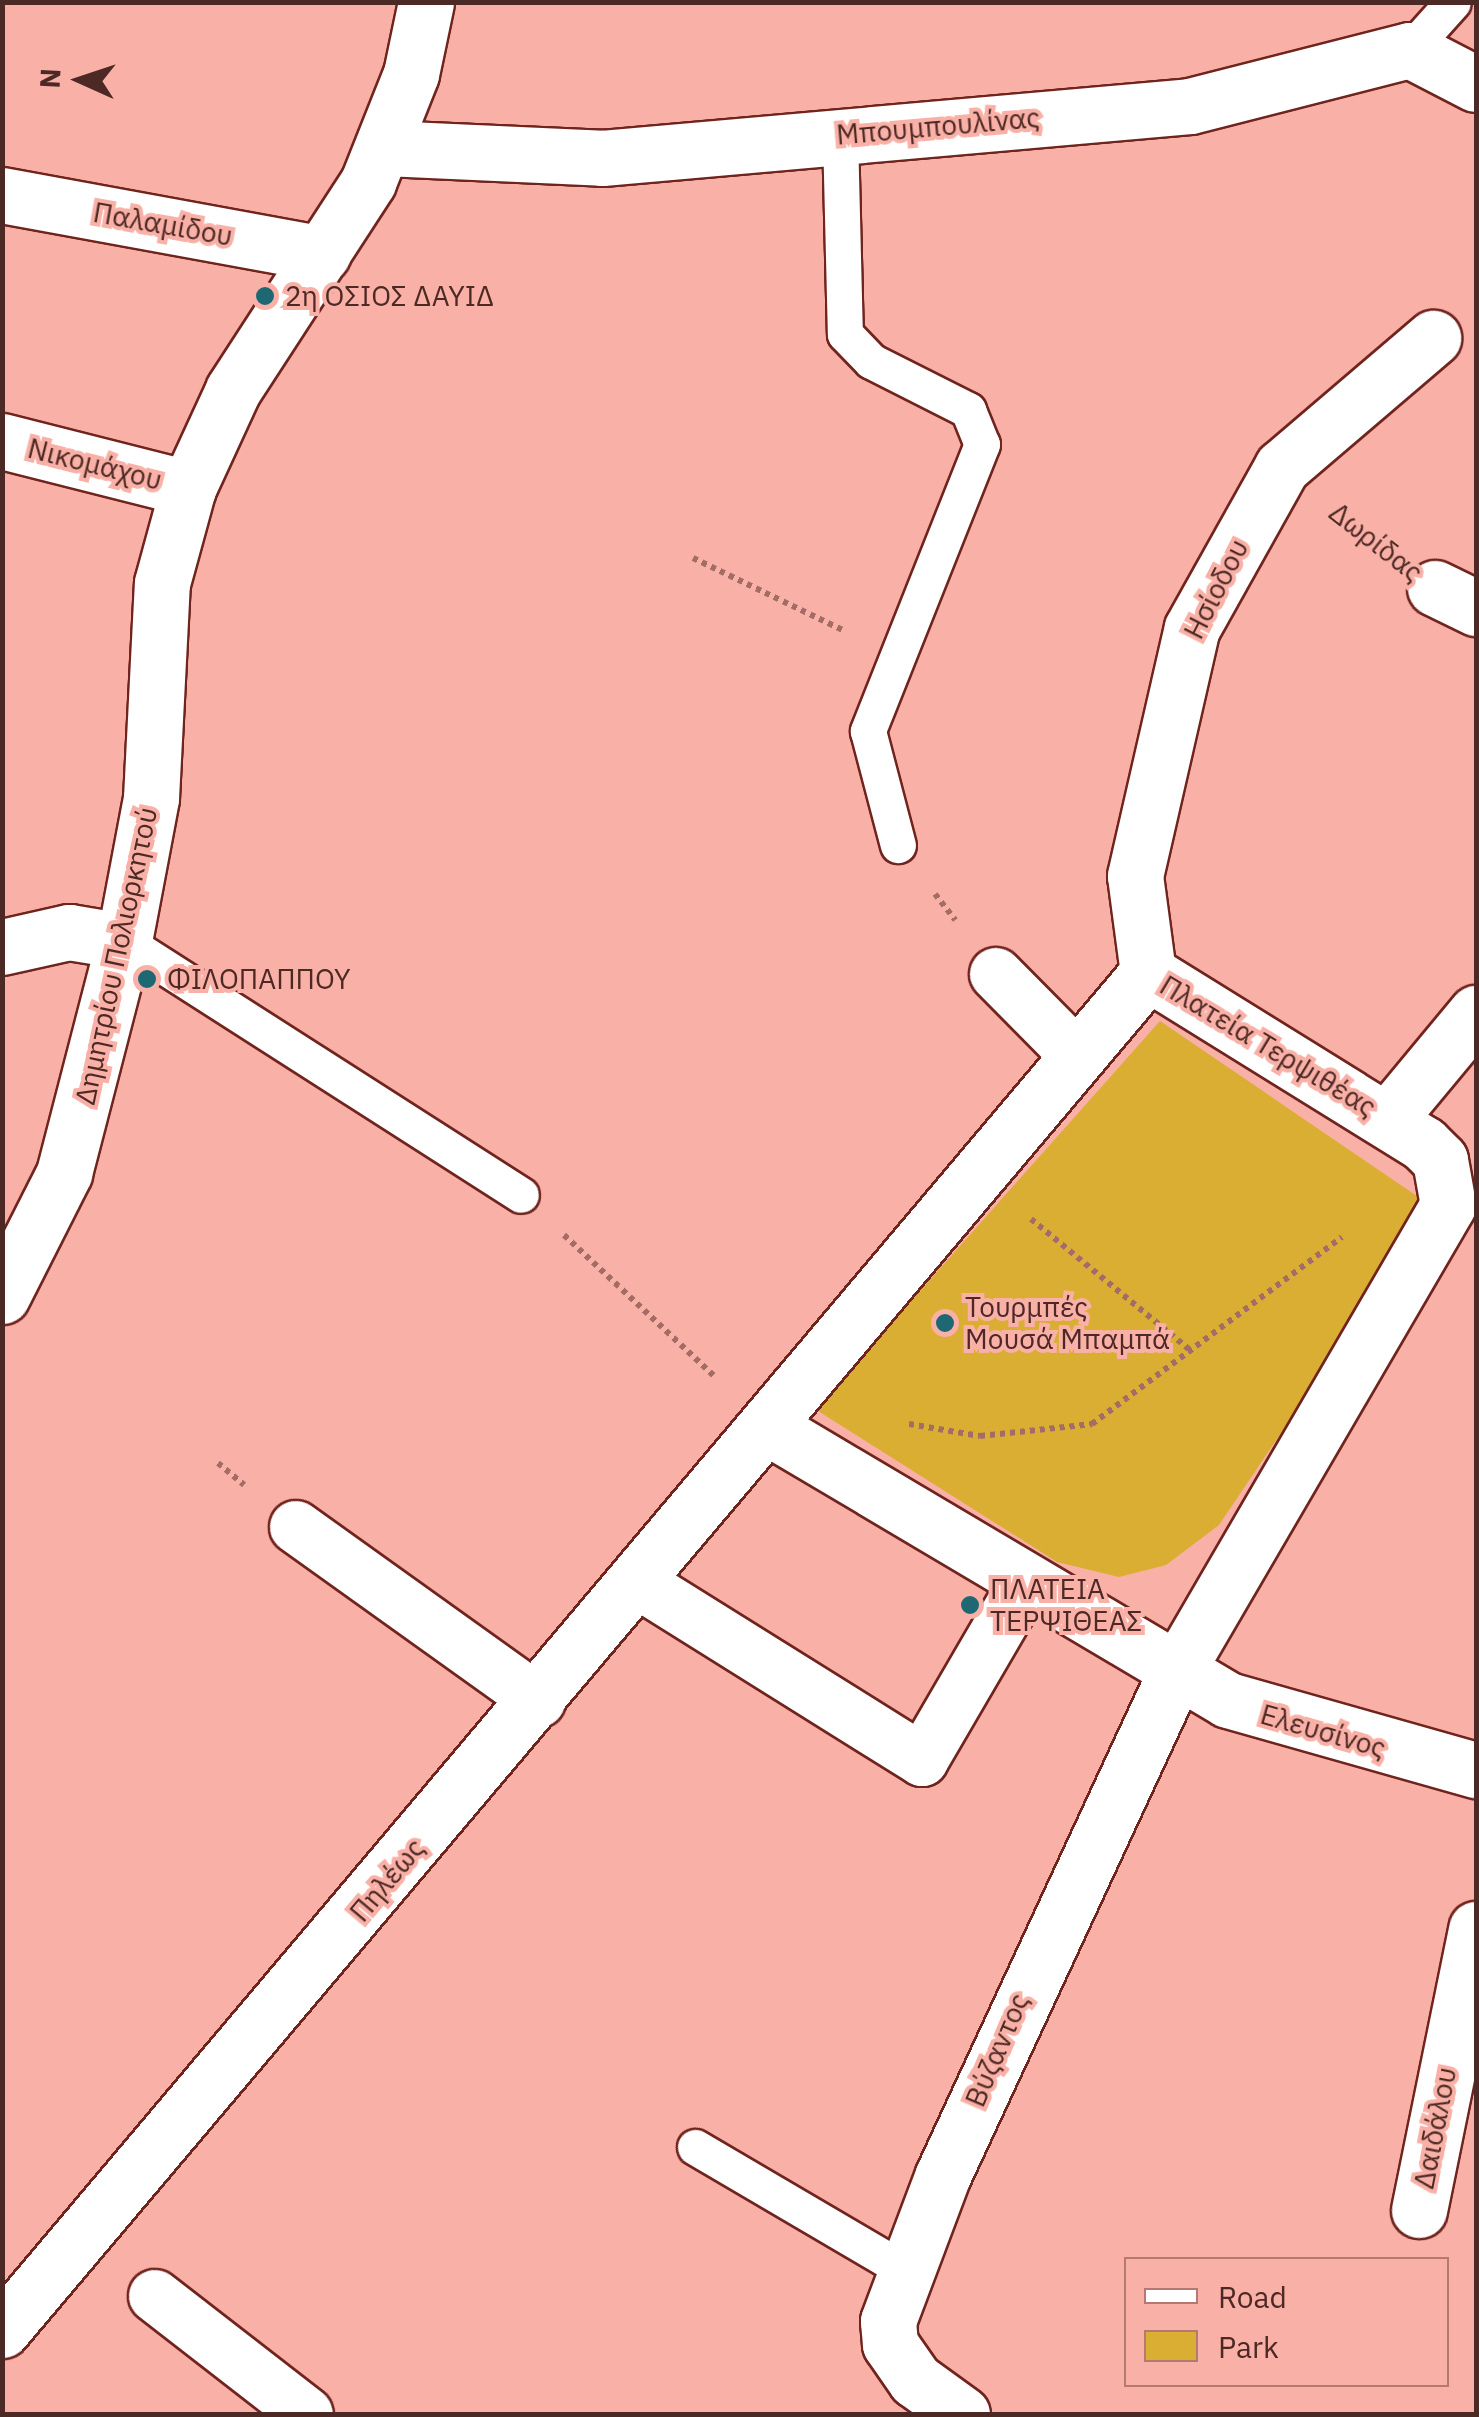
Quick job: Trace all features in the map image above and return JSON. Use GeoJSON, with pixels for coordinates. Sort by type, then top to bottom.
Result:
{"type":"FeatureCollection","features":[{"type":"Feature","properties":{"kind":"street","name":"Δημητρίου Πολιορκητού"},"geometry":{"type":"LineString","coordinates":[[2,1296],[64,1173],[124,941],[151,798],[162,583],[188,488],[233,390],[323,254],[385,148],[426,2]]}},
{"type":"Feature","properties":{"kind":"street","name":"Μπουμπουλίνας"},"geometry":{"type":"LineString","coordinates":[[385,148],[602,158],[1190,106],[1410,50]]}},
{"type":"Feature","properties":{"kind":"street"},"geometry":{"type":"LineString","coordinates":[[1410,50],[1476,84]]}},
{"type":"Feature","properties":{"kind":"street","name":"Παλαμίδου"},"geometry":{"type":"LineString","coordinates":[[2,194],[323,254]]}},
{"type":"Feature","properties":{"kind":"street","name":"Ησίοδου"},"geometry":{"type":"LineString","coordinates":[[1148,973],[1135,876],[1158,754],[1192,628],[1282,468],[1433,338]]}},
{"type":"Feature","properties":{"kind":"street","name":"Νικομάχου"},"geometry":{"type":"LineString","coordinates":[[2,441],[188,488]]}},
{"type":"Feature","properties":{"kind":"street"},"geometry":{"type":"LineString","coordinates":[[2,947],[70,932],[124,941]]}},
{"type":"Feature","properties":{"kind":"street","name":"Πλατεία Τερψιθέας"},"geometry":{"type":"LineString","coordinates":[[794,1443],[1078,1057],[1148,973],[1388,1118],[1440,1160]]}},
{"type":"Feature","properties":{"kind":"street"},"geometry":{"type":"LineString","coordinates":[[996,974],[1078,1057]]}},
{"type":"Feature","properties":{"kind":"street"},"geometry":{"type":"LineString","coordinates":[[1388,1118],[1476,1013]]}},
{"type":"Feature","properties":{"kind":"street"},"geometry":{"type":"LineString","coordinates":[[794,1443],[1176,1672],[1440,1226],[1448,1193],[1440,1160]]}},
{"type":"Feature","properties":{"kind":"street","name":"Πηλέως"},"geometry":{"type":"LineString","coordinates":[[2,2330],[639,1583],[794,1443]]}},
{"type":"Feature","properties":{"kind":"street"},"geometry":{"type":"LineString","coordinates":[[296,1527],[539,1701]]}},
{"type":"Feature","properties":{"kind":"street"},"geometry":{"type":"LineString","coordinates":[[639,1583],[922,1760],[1026,1581]]}},
{"type":"Feature","properties":{"kind":"street","name":"Ελευσίνος"},"geometry":{"type":"LineString","coordinates":[[1176,1672],[1258,1713],[1476,1770]]}},
{"type":"Feature","properties":{"kind":"street","name":"Βύζαντος"},"geometry":{"type":"LineString","coordinates":[[962,2414],[908,2372],[890,2344],[906,2271],[1026,1982],[1176,1672]]}},
{"type":"Feature","properties":{"kind":"street","name":"Δαιδάλου"},"geometry":{"type":"LineString","coordinates":[[1419,2210],[1476,1928]]}},
{"type":"Feature","properties":{"kind":"street"},"geometry":{"type":"LineString","coordinates":[[155,2296],[307,2414]]}},
{"type":"Feature","properties":{"kind":"lane"},"geometry":{"type":"LineString","coordinates":[[1410,50],[1453,2]]}},
{"type":"Feature","properties":{"kind":"lane"},"geometry":{"type":"LineString","coordinates":[[840,134],[845,334],[871,361],[968,410],[982,444],[897,655],[868,743],[898,845]]}},
{"type":"Feature","properties":{"kind":"lane"},"geometry":{"type":"LineString","coordinates":[[124,941],[522,1195]]}},
{"type":"Feature","properties":{"kind":"lane"},"geometry":{"type":"LineString","coordinates":[[695,2146],[906,2271]]}},
{"type":"Feature","properties":{"kind":"path","name":"Δωρίδας"},"geometry":{"type":"LineString","coordinates":[[1282,468],[1456,598]]}},
{"type":"Feature","properties":{"kind":"path"},"geometry":{"type":"LineString","coordinates":[[692,558],[897,655]]}},
{"type":"Feature","properties":{"kind":"path"},"geometry":{"type":"LineString","coordinates":[[898,845],[996,974]]}},
{"type":"Feature","properties":{"kind":"path"},"geometry":{"type":"LineString","coordinates":[[794,1443],[882,1423],[980,1436],[1092,1424],[1440,1160]]}},
{"type":"Feature","properties":{"kind":"path"},"geometry":{"type":"LineString","coordinates":[[522,1195],[722,1384]]}},
{"type":"Feature","properties":{"kind":"path"},"geometry":{"type":"LineString","coordinates":[[1052,1235],[1191,1351]]}},
{"type":"Feature","properties":{"kind":"green space"},"geometry":{"type":"Polygon","coordinates":[[[1160,1021],[1433,1207],[1219,1525],[1166,1565],[1119,1577],[1057,1562],[815,1409],[1160,1021]]]}},
{"type":"Feature","properties":{"kind":"place","name":"2η ΟΣΙΟΣ ΔΑΥΙΔ"},"geometry":{"type":"Point","coordinates":[265,296]}},
{"type":"Feature","properties":{"kind":"place","name":"ΦΙΛΟΠΑΠΠΟΥ"},"geometry":{"type":"Point","coordinates":[147,979]}},
{"type":"Feature","properties":{"kind":"place","name":"Τουρμπές Μουσά Μπαμπά"},"geometry":{"type":"Point","coordinates":[945,1323]}},
{"type":"Feature","properties":{"kind":"place","name":"ΠΛΑΤΕΙΑ ΤΕΡΨΙΘΕΑΣ"},"geometry":{"type":"Point","coordinates":[970,1605]}}]}
